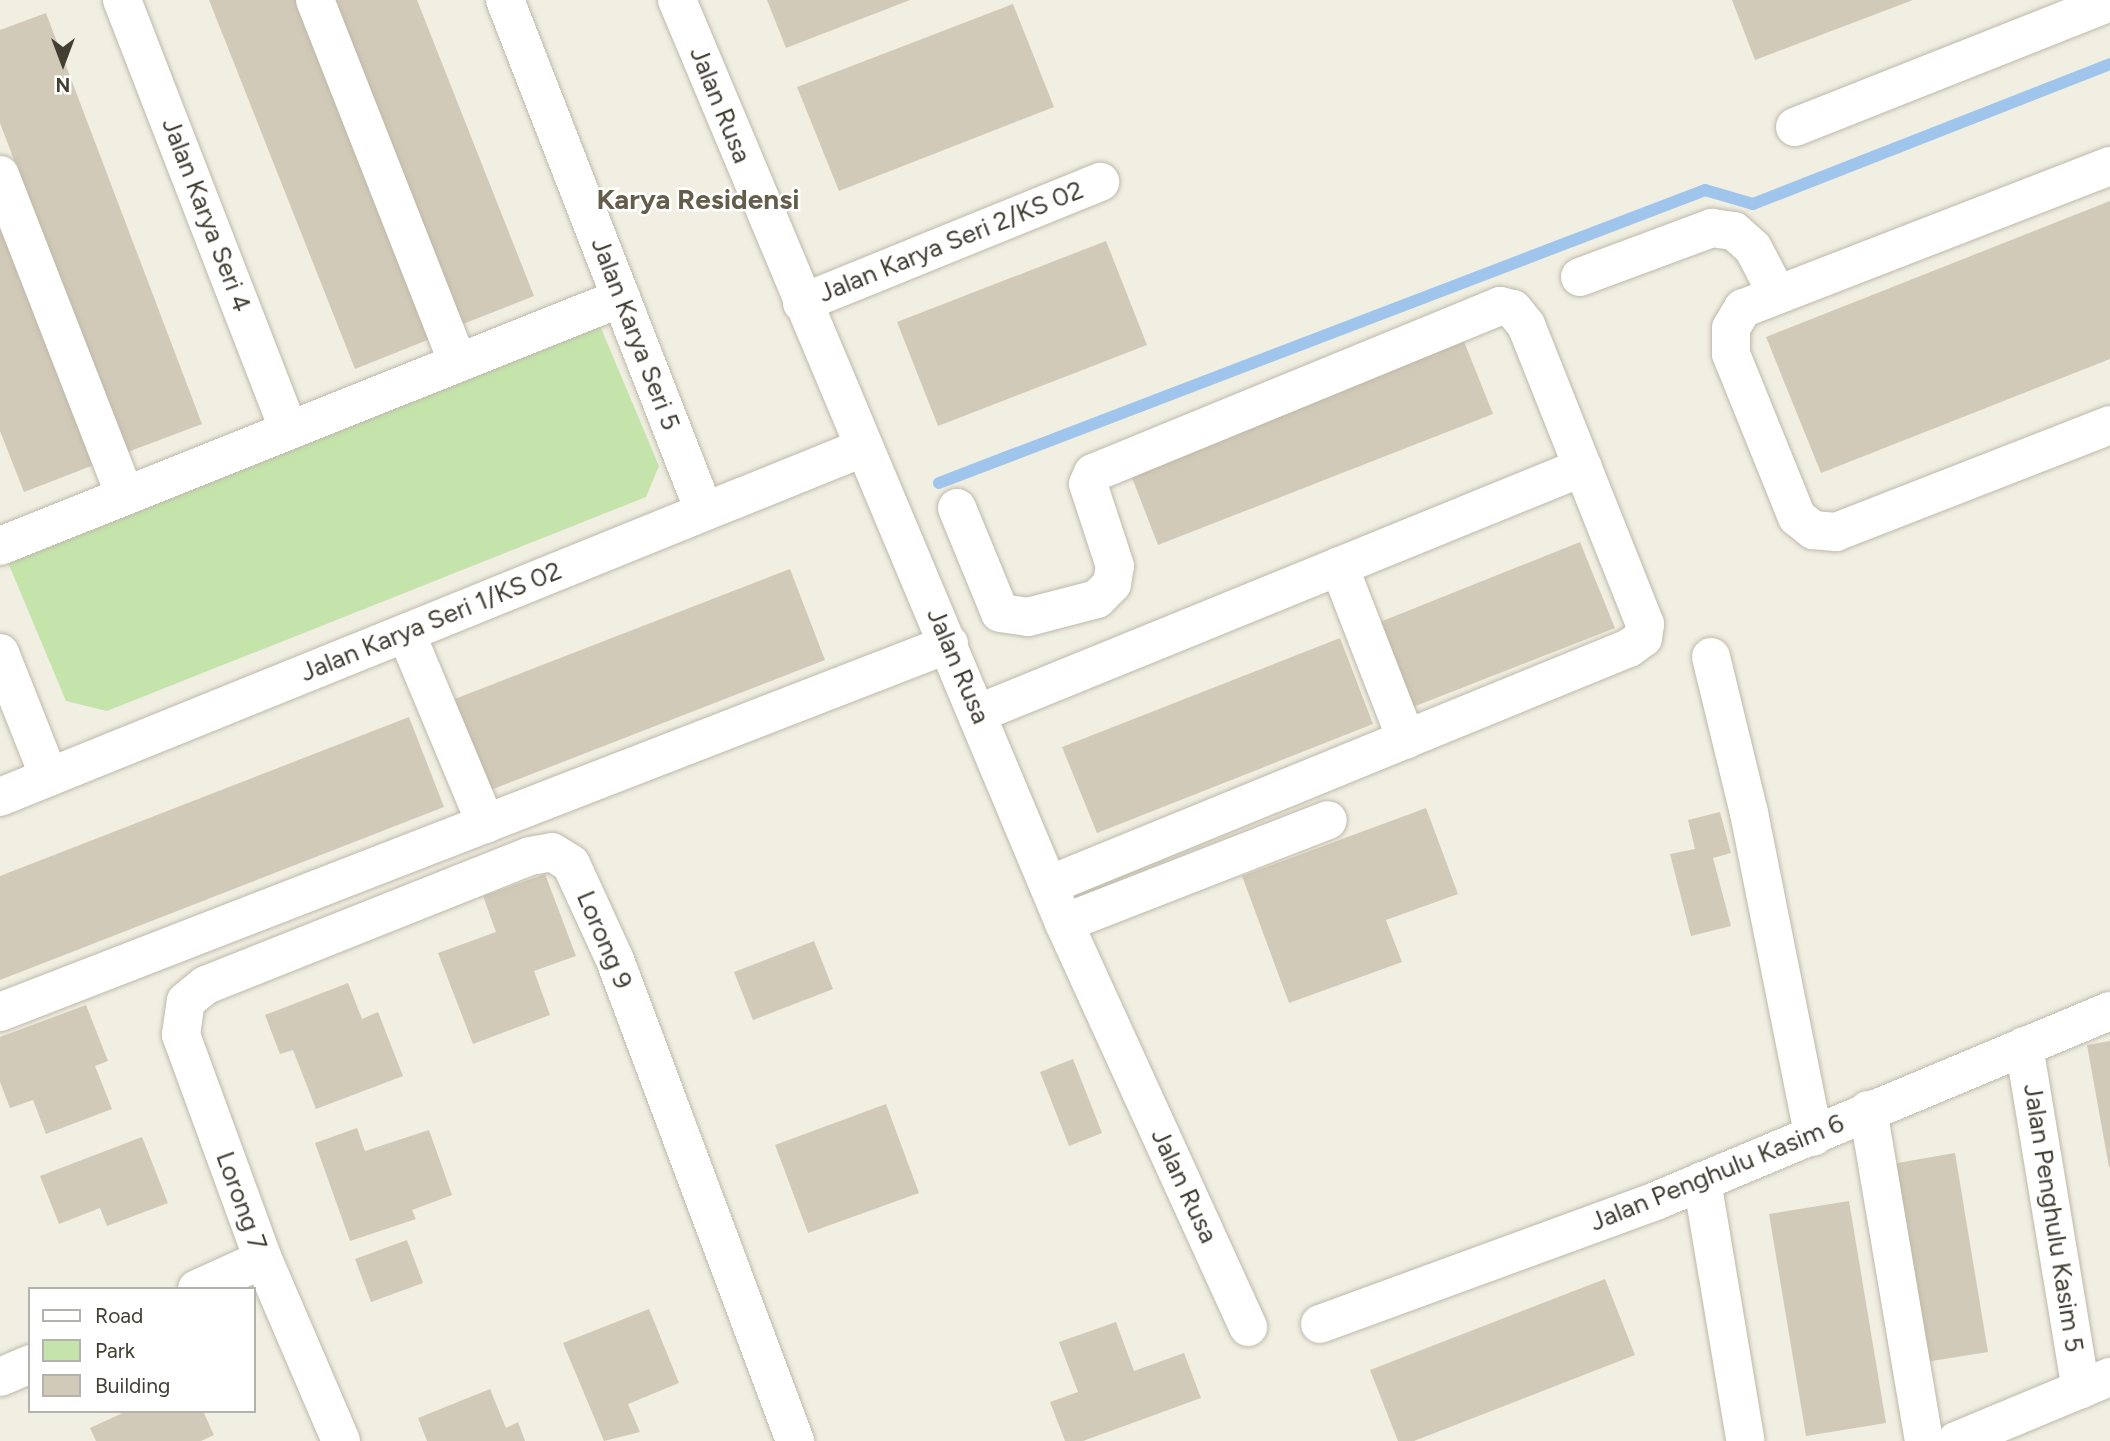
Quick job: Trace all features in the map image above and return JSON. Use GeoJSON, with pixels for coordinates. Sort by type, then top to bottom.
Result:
{"type":"FeatureCollection","features":[{"type":"Feature","properties":{"kind":"street","name":"Jalan Karya Seri 4"},"geometry":{"type":"LineString","coordinates":[[122,0],[289,430]]}},
{"type":"Feature","properties":{"kind":"street"},"geometry":{"type":"LineString","coordinates":[[315,0],[458,363]]}},
{"type":"Feature","properties":{"kind":"street","name":"Jalan Karya Seri 5"},"geometry":{"type":"LineString","coordinates":[[505,0],[704,512]]}},
{"type":"Feature","properties":{"kind":"street","name":"Jalan Rusa"},"geometry":{"type":"LineString","coordinates":[[677,0],[862,448],[979,713],[1064,923],[1248,1327]]}},
{"type":"Feature","properties":{"kind":"street"},"geometry":{"type":"LineString","coordinates":[[1795,127],[2055,10],[2110,2]]}},
{"type":"Feature","properties":{"kind":"street"},"geometry":{"type":"LineString","coordinates":[[2110,166],[1743,308],[1731,328],[1731,354],[1797,517],[1813,530],[1836,532],[2110,425]]}},
{"type":"Feature","properties":{"kind":"street"},"geometry":{"type":"LineString","coordinates":[[0,175],[125,496]]}},
{"type":"Feature","properties":{"kind":"street","name":"Jalan Karya Seri 2/KS 02"},"geometry":{"type":"LineString","coordinates":[[802,303],[1100,182]]}},
{"type":"Feature","properties":{"kind":"street"},"geometry":{"type":"LineString","coordinates":[[1580,278],[1712,228],[1734,231],[1753,248],[1777,294]]}},
{"type":"Feature","properties":{"kind":"street"},"geometry":{"type":"LineString","coordinates":[[0,546],[621,298]]}},
{"type":"Feature","properties":{"kind":"street"},"geometry":{"type":"LineString","coordinates":[[957,508],[1000,613],[1028,617],[1097,599],[1112,584],[1115,566],[1088,484],[1093,473],[1500,306],[1513,309],[1526,325],[1645,624],[1643,638],[1629,648],[1049,885]]}},
{"type":"Feature","properties":{"kind":"street","name":"Jalan Karya Seri 1/KS 02"},"geometry":{"type":"LineString","coordinates":[[0,797],[862,448]]}},
{"type":"Feature","properties":{"kind":"street"},"geometry":{"type":"LineString","coordinates":[[979,713],[1583,467]]}},
{"type":"Feature","properties":{"kind":"street"},"geometry":{"type":"LineString","coordinates":[[1339,566],[1406,739]]}},
{"type":"Feature","properties":{"kind":"street"},"geometry":{"type":"LineString","coordinates":[[932,606],[987,582]]}},
{"type":"Feature","properties":{"kind":"street"},"geometry":{"type":"LineString","coordinates":[[406,633],[486,824]]}},
{"type":"Feature","properties":{"kind":"street"},"geometry":{"type":"LineString","coordinates":[[0,1012],[949,644]]}},
{"type":"Feature","properties":{"kind":"street"},"geometry":{"type":"LineString","coordinates":[[0,653],[50,777]]}},
{"type":"Feature","properties":{"kind":"street"},"geometry":{"type":"LineString","coordinates":[[1711,657],[1749,813],[1814,1137]]}},
{"type":"Feature","properties":{"kind":"street"},"geometry":{"type":"LineString","coordinates":[[1064,923],[1328,820]]}},
{"type":"Feature","properties":{"kind":"street","name":"Lorong 9"},"geometry":{"type":"LineString","coordinates":[[181,1035],[186,1001],[206,985],[530,856],[552,852],[570,864],[615,960],[795,1441]]}},
{"type":"Feature","properties":{"kind":"street","name":"Jalan Penghulu Kasim 6"},"geometry":{"type":"LineString","coordinates":[[1320,1324],[1814,1137],[1868,1110],[2110,1011]]}},
{"type":"Feature","properties":{"kind":"street","name":"Lorong 7"},"geometry":{"type":"LineString","coordinates":[[181,1035],[263,1259],[341,1441]]}},
{"type":"Feature","properties":{"kind":"street","name":"Jalan Penghulu Kasim 5"},"geometry":{"type":"LineString","coordinates":[[2024,1046],[2096,1383]]}},
{"type":"Feature","properties":{"kind":"street"},"geometry":{"type":"LineString","coordinates":[[1868,1110],[1924,1441]]}},
{"type":"Feature","properties":{"kind":"street"},"geometry":{"type":"LineString","coordinates":[[1702,1181],[1745,1439]]}},
{"type":"Feature","properties":{"kind":"street"},"geometry":{"type":"LineString","coordinates":[[201,1287],[263,1259]]}},
{"type":"Feature","properties":{"kind":"street"},"geometry":{"type":"LineString","coordinates":[[0,1377],[28,1365]]}},
{"type":"Feature","properties":{"kind":"street"},"geometry":{"type":"LineString","coordinates":[[1956,1441],[1994,1434],[2096,1383]]}},
{"type":"Feature","properties":{"kind":"green space"},"geometry":{"type":"Polygon","coordinates":[[[598,321],[659,466],[646,497],[107,711],[66,701],[4,553],[598,321]]]}},
{"type":"Feature","properties":{"kind":"building"},"geometry":{"type":"Polygon","coordinates":[[[209,0],[296,0],[430,339],[355,369],[209,0]]]}},
{"type":"Feature","properties":{"kind":"building"},"geometry":{"type":"Polygon","coordinates":[[[329,0],[417,0],[534,296],[458,326],[329,0]]]}},
{"type":"Feature","properties":{"kind":"building"},"geometry":{"type":"Polygon","coordinates":[[[767,0],[910,0],[786,48],[767,0]]]}},
{"type":"Feature","properties":{"kind":"building"},"geometry":{"type":"Polygon","coordinates":[[[1732,0],[1913,0],[1755,60],[1732,0]]]}},
{"type":"Feature","properties":{"kind":"building"},"geometry":{"type":"Polygon","coordinates":[[[1013,4],[1054,107],[839,191],[797,87],[1013,4]]]}},
{"type":"Feature","properties":{"kind":"building"},"geometry":{"type":"Polygon","coordinates":[[[46,13],[202,424],[125,453],[0,123],[0,30],[46,13]]]}},
{"type":"Feature","properties":{"kind":"building"},"geometry":{"type":"Polygon","coordinates":[[[2110,201],[2110,359],[1821,473],[1766,337],[2110,201]]]}},
{"type":"Feature","properties":{"kind":"building"},"geometry":{"type":"Polygon","coordinates":[[[0,206],[99,463],[24,492],[0,431],[0,206]]]}},
{"type":"Feature","properties":{"kind":"building"},"geometry":{"type":"Polygon","coordinates":[[[1106,241],[1147,345],[938,426],[897,322],[1106,241]]]}},
{"type":"Feature","properties":{"kind":"building"},"geometry":{"type":"Polygon","coordinates":[[[1463,339],[1493,414],[1158,545],[1129,470],[1463,339]]]}},
{"type":"Feature","properties":{"kind":"building"},"geometry":{"type":"Polygon","coordinates":[[[1580,542],[1615,628],[1408,709],[1375,624],[1580,542]]]}},
{"type":"Feature","properties":{"kind":"building"},"geometry":{"type":"Polygon","coordinates":[[[790,569],[825,660],[483,793],[447,702],[790,569]]]}},
{"type":"Feature","properties":{"kind":"building"},"geometry":{"type":"Polygon","coordinates":[[[1340,638],[1373,724],[1097,833],[1062,747],[1340,638]]]}},
{"type":"Feature","properties":{"kind":"building"},"geometry":{"type":"Polygon","coordinates":[[[409,717],[444,807],[0,980],[0,876],[409,717]]]}},
{"type":"Feature","properties":{"kind":"building"},"geometry":{"type":"Polygon","coordinates":[[[1426,808],[1458,894],[1386,920],[1402,962],[1289,1003],[1242,876],[1426,808]]]}},
{"type":"Feature","properties":{"kind":"building"},"geometry":{"type":"Polygon","coordinates":[[[1720,812],[1731,853],[1713,858],[1731,926],[1691,936],[1670,854],[1695,849],[1688,820],[1720,812]]]}},
{"type":"Feature","properties":{"kind":"building"},"geometry":{"type":"Polygon","coordinates":[[[545,874],[576,956],[534,971],[550,1015],[473,1044],[438,953],[496,932],[483,896],[545,874]]]}},
{"type":"Feature","properties":{"kind":"building"},"geometry":{"type":"Polygon","coordinates":[[[814,941],[833,989],[753,1020],[734,972],[814,941]]]}},
{"type":"Feature","properties":{"kind":"building"},"geometry":{"type":"Polygon","coordinates":[[[348,983],[362,1019],[378,1012],[403,1076],[316,1109],[293,1050],[280,1054],[265,1015],[348,983]]]}},
{"type":"Feature","properties":{"kind":"building"},"geometry":{"type":"Polygon","coordinates":[[[86,1005],[108,1061],[95,1066],[112,1109],[46,1134],[33,1100],[10,1108],[0,1082],[0,1037],[86,1005]]]}},
{"type":"Feature","properties":{"kind":"building"},"geometry":{"type":"Polygon","coordinates":[[[2110,1041],[2110,1167],[2109,1167],[2087,1045],[2110,1041]]]}},
{"type":"Feature","properties":{"kind":"building"},"geometry":{"type":"Polygon","coordinates":[[[1073,1059],[1102,1133],[1069,1146],[1040,1072],[1073,1059]]]}},
{"type":"Feature","properties":{"kind":"building"},"geometry":{"type":"Polygon","coordinates":[[[886,1104],[919,1193],[808,1233],[775,1145],[886,1104]]]}},
{"type":"Feature","properties":{"kind":"building"},"geometry":{"type":"Polygon","coordinates":[[[357,1128],[365,1151],[429,1130],[452,1195],[412,1210],[416,1219],[350,1241],[315,1143],[357,1128]]]}},
{"type":"Feature","properties":{"kind":"building"},"geometry":{"type":"Polygon","coordinates":[[[142,1137],[168,1203],[107,1226],[100,1208],[59,1224],[40,1176],[142,1137]]]}},
{"type":"Feature","properties":{"kind":"building"},"geometry":{"type":"Polygon","coordinates":[[[1955,1153],[1988,1352],[1913,1364],[1880,1166],[1955,1153]]]}},
{"type":"Feature","properties":{"kind":"building"},"geometry":{"type":"Polygon","coordinates":[[[1849,1201],[1886,1423],[1806,1436],[1769,1214],[1849,1201]]]}},
{"type":"Feature","properties":{"kind":"building"},"geometry":{"type":"Polygon","coordinates":[[[407,1240],[423,1283],[371,1302],[355,1259],[407,1240]]]}},
{"type":"Feature","properties":{"kind":"building"},"geometry":{"type":"Polygon","coordinates":[[[1605,1279],[1635,1355],[1414,1441],[1398,1441],[1370,1370],[1605,1279]]]}},
{"type":"Feature","properties":{"kind":"building"},"geometry":{"type":"Polygon","coordinates":[[[649,1309],[679,1383],[628,1404],[640,1432],[604,1441],[563,1343],[649,1309]]]}},
{"type":"Feature","properties":{"kind":"building"},"geometry":{"type":"Polygon","coordinates":[[[1116,1322],[1134,1371],[1184,1353],[1201,1398],[1083,1441],[1065,1441],[1050,1402],[1078,1392],[1059,1342],[1116,1322]]]}},
{"type":"Feature","properties":{"kind":"building"},"geometry":{"type":"Polygon","coordinates":[[[490,1389],[506,1428],[518,1422],[525,1441],[427,1441],[418,1418],[490,1389]]]}},
{"type":"Feature","properties":{"kind":"building"},"geometry":{"type":"Polygon","coordinates":[[[123,1413],[204,1413],[214,1435],[201,1441],[96,1441],[90,1428],[123,1413]]]}},
{"type":"Feature","properties":{"kind":"waterway"},"geometry":{"type":"LineString","coordinates":[[939,483],[1705,190],[1753,204],[2110,64]]}},
{"type":"Feature","properties":{"kind":"district","name":"Karya Residensi"},"geometry":{"type":"Point","coordinates":[698,199]}}]}
